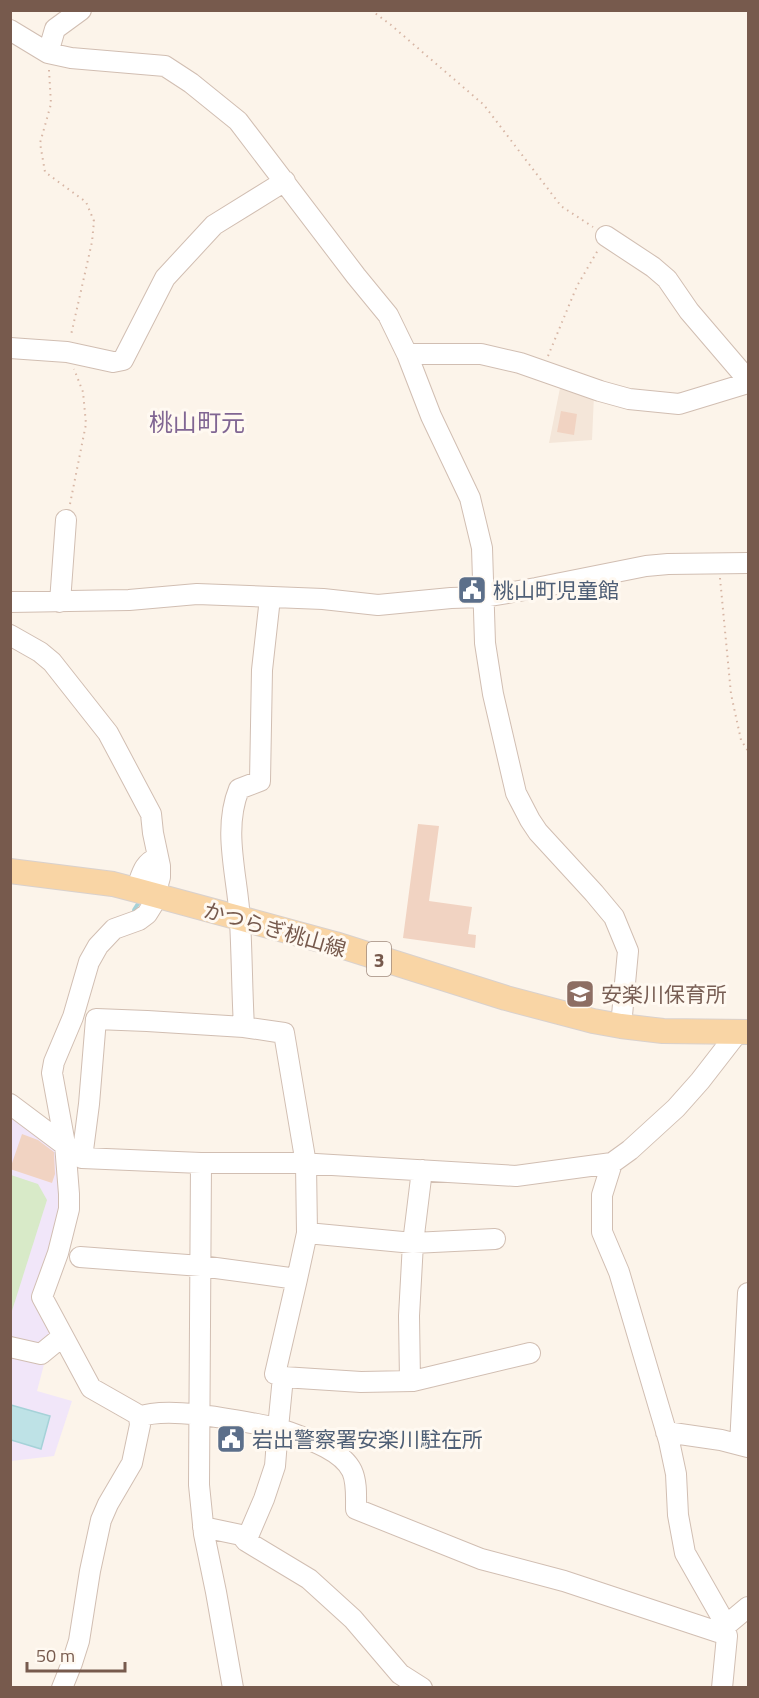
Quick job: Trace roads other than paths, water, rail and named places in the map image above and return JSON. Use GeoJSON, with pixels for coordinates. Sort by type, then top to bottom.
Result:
{"type":"FeatureCollection","features":[{"type":"Feature","properties":{"kind":"main road","name":"かつらぎ桃山線"},"geometry":{"type":"LineString","coordinates":[[10,871],[113,884],[146,892],[335,944],[506,998],[621,1026],[663,1031],[743,1032]]}},
{"type":"Feature","properties":{"kind":"street"},"geometry":{"type":"LineString","coordinates":[[48,53],[55,29],[81,10]]}},
{"type":"Feature","properties":{"kind":"street"},"geometry":{"type":"LineString","coordinates":[[10,30],[48,53],[71,58],[165,66],[191,83],[238,121],[388,315],[407,354],[431,416],[470,498],[482,548],[485,643],[493,694],[516,793],[538,832],[614,917],[628,951],[621,1026]]}},
{"type":"Feature","properties":{"kind":"street"},"geometry":{"type":"LineString","coordinates":[[10,348],[67,352],[112,362],[123,360],[165,278],[214,225],[285,181]]}},
{"type":"Feature","properties":{"kind":"street"},"geometry":{"type":"LineString","coordinates":[[407,354],[481,354],[520,363],[628,399],[679,404],[748,382],[689,311],[667,279],[606,236]]}},
{"type":"Feature","properties":{"kind":"street"},"geometry":{"type":"LineString","coordinates":[[60,602],[66,520]]}},
{"type":"Feature","properties":{"kind":"street"},"geometry":{"type":"LineString","coordinates":[[10,602],[129,600],[197,594],[323,599],[378,605],[484,597],[646,566],[748,563]]}},
{"type":"Feature","properties":{"kind":"street"},"geometry":{"type":"LineString","coordinates":[[244,1027],[240,919],[231,843],[234,802],[239,789],[260,781],[262,670],[270,598]]}},
{"type":"Feature","properties":{"kind":"street"},"geometry":{"type":"LineString","coordinates":[[10,635],[40,652],[52,662],[108,733],[151,814],[160,877],[146,892],[152,906],[147,914],[139,920],[114,929],[98,946],[89,962],[73,1017],[54,1062],[52,1073],[65,1144],[69,1209],[58,1253],[42,1297],[91,1388],[139,1417],[140,1425],[132,1463],[101,1520],[79,1641],[62,1688]]}},
{"type":"Feature","properties":{"kind":"street"},"geometry":{"type":"LineString","coordinates":[[82,1158],[96,1019],[244,1027],[284,1034],[306,1164],[307,1233],[275,1374],[283,1377],[361,1382],[410,1381],[530,1353]]}},
{"type":"Feature","properties":{"kind":"street"},"geometry":{"type":"LineString","coordinates":[[10,1104],[82,1158],[201,1163],[306,1164],[516,1176],[612,1163],[630,1150],[675,1108],[743,1032]]}},
{"type":"Feature","properties":{"kind":"street"},"geometry":{"type":"LineString","coordinates":[[201,1163],[199,1485],[204,1527],[233,1688]]}},
{"type":"Feature","properties":{"kind":"street"},"geometry":{"type":"LineString","coordinates":[[612,1163],[602,1196],[602,1232],[619,1272],[666,1432],[676,1474],[678,1515],[685,1553],[723,1618],[727,1636],[722,1688]]}},
{"type":"Feature","properties":{"kind":"street"},"geometry":{"type":"LineString","coordinates":[[410,1381],[409,1316],[413,1243],[422,1170]]}},
{"type":"Feature","properties":{"kind":"street"},"geometry":{"type":"LineString","coordinates":[[307,1233],[413,1243],[495,1239]]}},
{"type":"Feature","properties":{"kind":"street"},"geometry":{"type":"LineString","coordinates":[[80,1257],[201,1266],[297,1279]]}},
{"type":"Feature","properties":{"kind":"street"},"geometry":{"type":"LineString","coordinates":[[666,1432],[721,1440],[744,1446],[748,1293]]}},
{"type":"Feature","properties":{"kind":"street"},"geometry":{"type":"LineString","coordinates":[[10,1347],[41,1354],[63,1336]]}},
{"type":"Feature","properties":{"kind":"street"},"geometry":{"type":"LineString","coordinates":[[246,1541],[275,1466],[283,1377]]}},
{"type":"Feature","properties":{"kind":"street"},"geometry":{"type":"LineString","coordinates":[[139,1417],[154,1413],[200,1415],[278,1428],[331,1450],[346,1462],[353,1472],[356,1485],[356,1509],[481,1558],[564,1581],[718,1632],[748,1607]]}},
{"type":"Feature","properties":{"kind":"street"},"geometry":{"type":"LineString","coordinates":[[204,1527],[241,1535],[246,1541],[309,1579],[353,1620],[400,1674],[422,1688]]}},
{"type":"Feature","properties":{"kind":"water"},"geometry":{"type":"Polygon","coordinates":[[[11,1405],[50,1416],[41,1449],[11,1440],[11,1405]]]}},
{"type":"Feature","properties":{"kind":"waterway"},"geometry":{"type":"LineString","coordinates":[[134,910],[141,899]]}},
{"type":"Feature","properties":{"kind":"place","name":"桃山町児童館"},"geometry":{"type":"Point","coordinates":[472,590]}},
{"type":"Feature","properties":{"kind":"place","name":"安楽川保育所"},"geometry":{"type":"Point","coordinates":[580,994]}},
{"type":"Feature","properties":{"kind":"place","name":"岩出警察署安楽川駐在所"},"geometry":{"type":"Point","coordinates":[231,1439]}},
{"type":"Feature","properties":{"kind":"district","name":"桃山町元"},"geometry":{"type":"Point","coordinates":[197,422]}}]}
